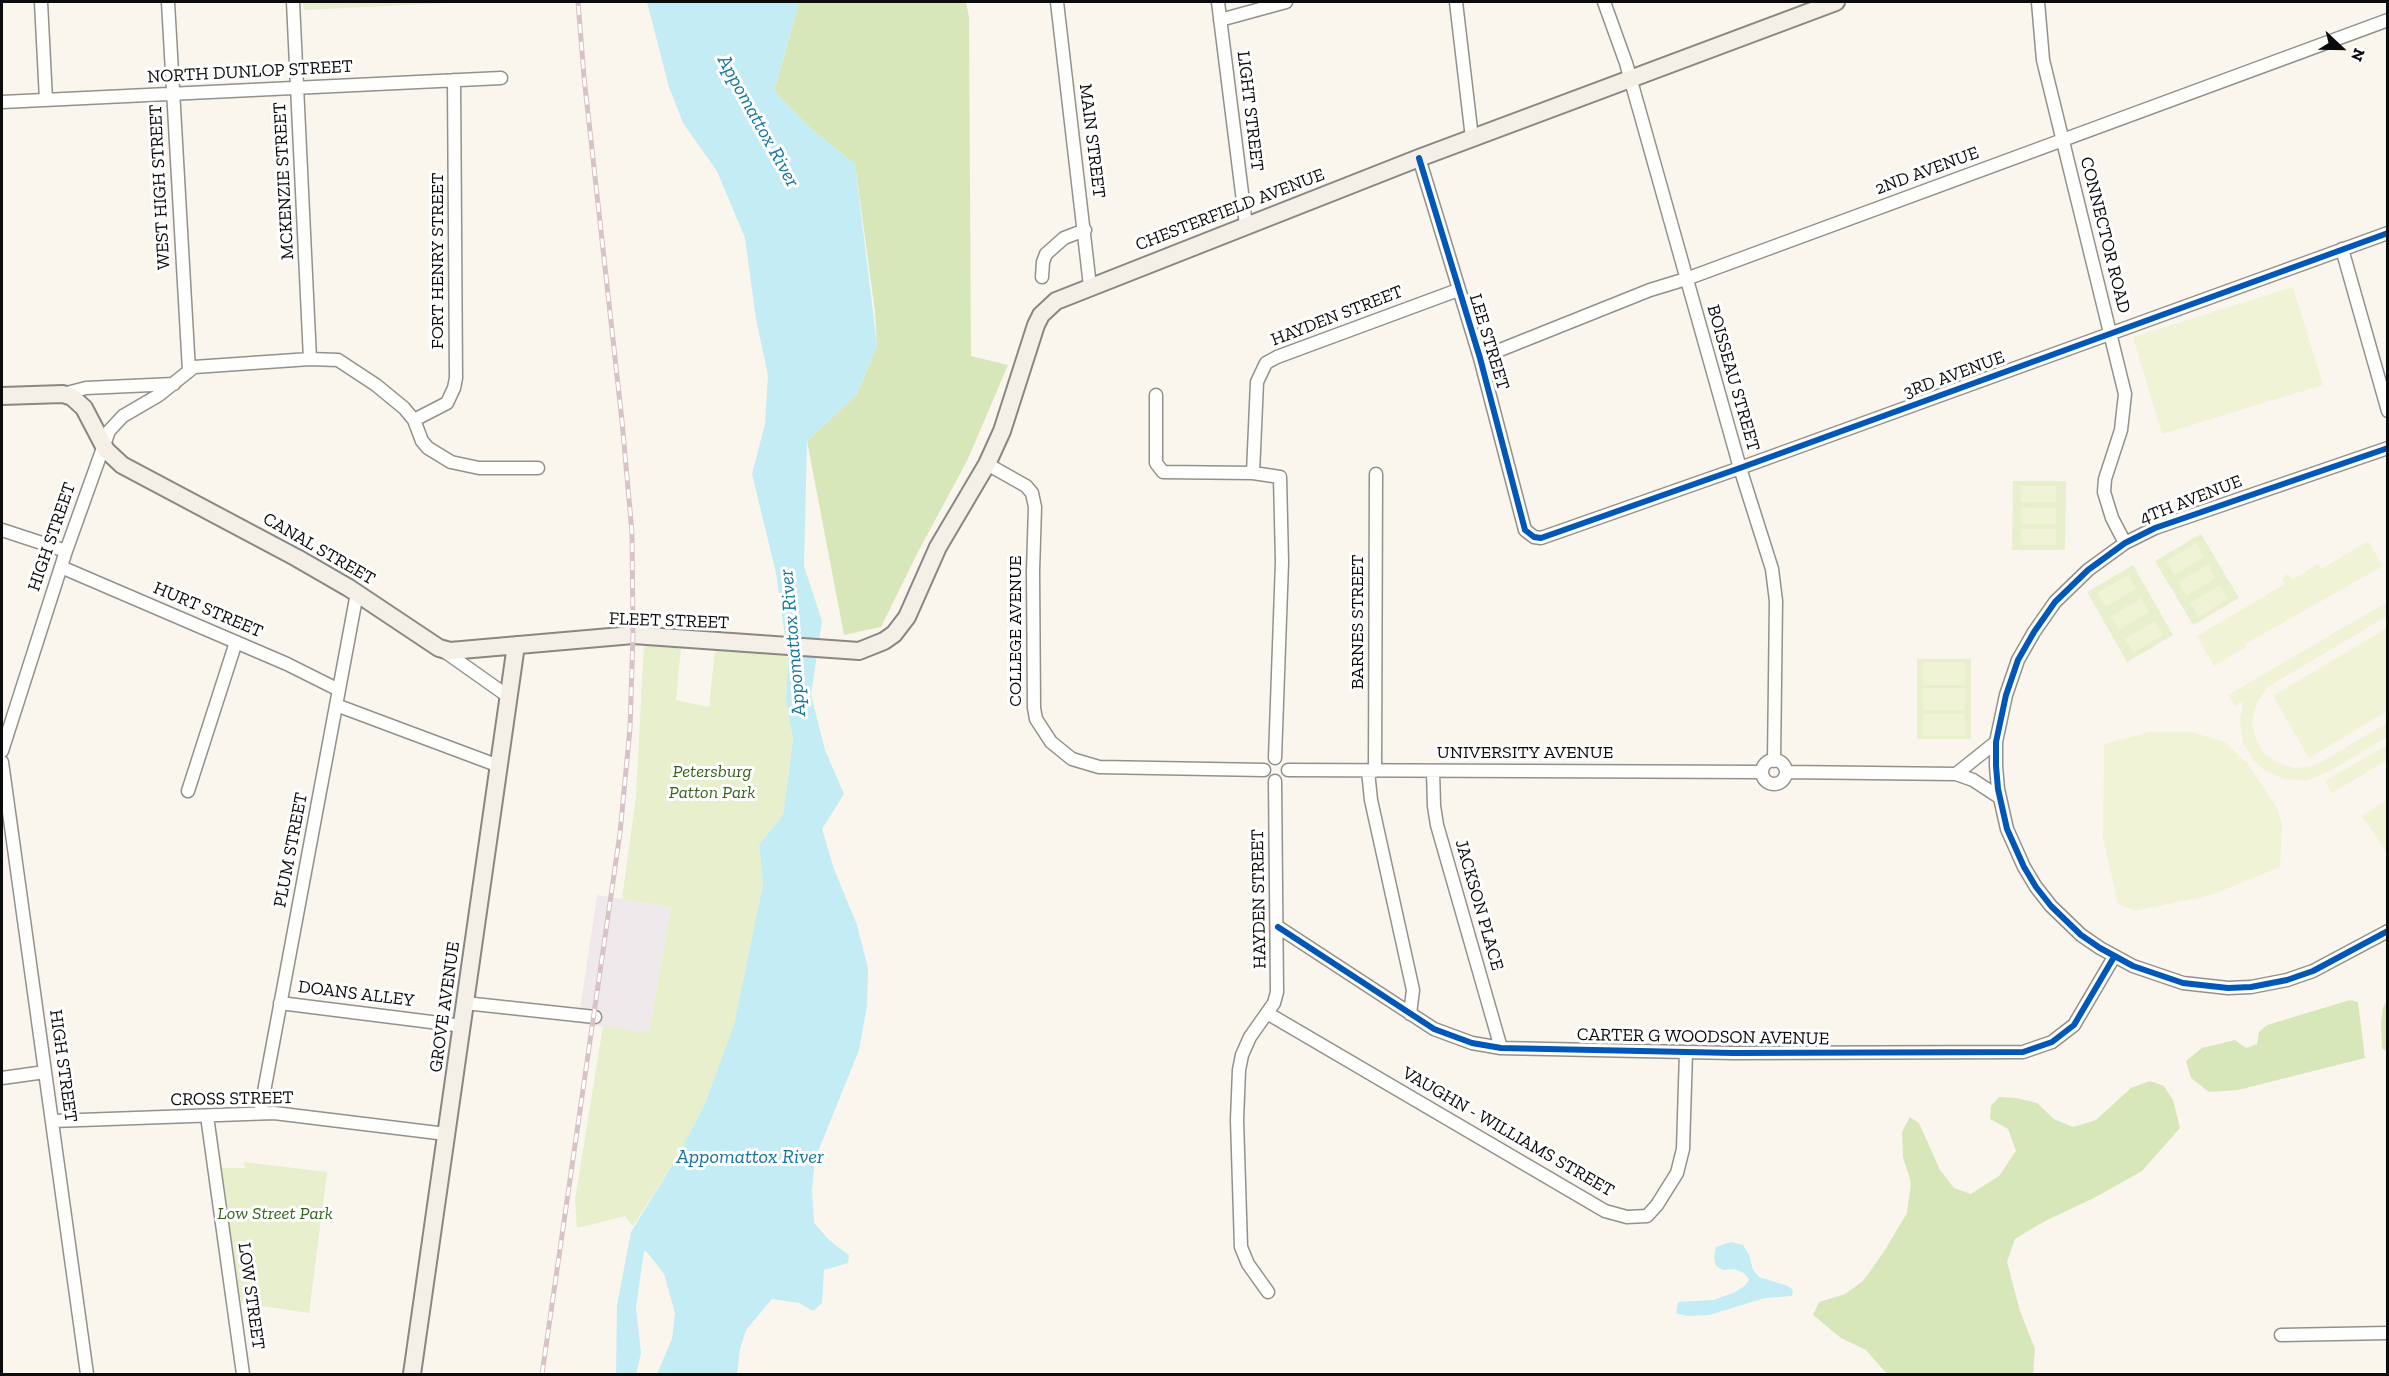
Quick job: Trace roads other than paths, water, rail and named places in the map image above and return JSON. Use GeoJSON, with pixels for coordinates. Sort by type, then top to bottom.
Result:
{"type":"FeatureCollection","features":[{"type":"Feature","properties":{"kind":"main road","name":"CHESTERFIELD AVENUE"},"geometry":{"type":"LineString","coordinates":[[828,650],[859,651],[873,647],[898,629],[907,616],[938,547],[987,464],[1013,402],[1036,325],[1041,315],[1056,301],[1419,158],[1630,80],[1826,3]]}},
{"type":"Feature","properties":{"kind":"main road"},"geometry":{"type":"LineString","coordinates":[[2,396],[63,394]]}},
{"type":"Feature","properties":{"kind":"main road","name":"CANAL STREET"},"geometry":{"type":"LineString","coordinates":[[63,394],[72,397],[84,408],[104,446],[123,465],[258,536],[357,593],[439,648]]}},
{"type":"Feature","properties":{"kind":"main road","name":"FLEET STREET"},"geometry":{"type":"LineString","coordinates":[[439,648],[450,651],[633,635],[828,650]]}},
{"type":"Feature","properties":{"kind":"main road","name":"GROVE AVENUE"},"geometry":{"type":"LineString","coordinates":[[412,1374],[516,645]]}},
{"type":"Feature","properties":{"kind":"street"},"geometry":{"type":"LineString","coordinates":[[40,2],[46,100]]}},
{"type":"Feature","properties":{"kind":"street","name":"WEST HIGH STREET"},"geometry":{"type":"LineString","coordinates":[[168,2],[189,371]]}},
{"type":"Feature","properties":{"kind":"street","name":"MCKENZIE STREET"},"geometry":{"type":"LineString","coordinates":[[293,2],[310,359]]}},
{"type":"Feature","properties":{"kind":"street","name":"MAIN STREET"},"geometry":{"type":"LineString","coordinates":[[1058,2],[1090,286]]}},
{"type":"Feature","properties":{"kind":"street","name":"LIGHT STREET"},"geometry":{"type":"LineString","coordinates":[[1218,2],[1246,225]]}},
{"type":"Feature","properties":{"kind":"street"},"geometry":{"type":"LineString","coordinates":[[1220,20],[1286,2]]}},
{"type":"Feature","properties":{"kind":"street"},"geometry":{"type":"LineString","coordinates":[[1455,2],[1472,138]]}},
{"type":"Feature","properties":{"kind":"street","name":"BOISSEAU STREET"},"geometry":{"type":"LineString","coordinates":[[1604,2],[1622,50],[1740,468],[1772,568],[1776,601],[1774,761]]}},
{"type":"Feature","properties":{"kind":"street","name":"CONNECTOR ROAD"},"geometry":{"type":"LineString","coordinates":[[2038,2],[2043,60],[2122,379],[2124,405],[2121,430],[2105,479],[2104,492],[2112,518],[2125,543]]}},
{"type":"Feature","properties":{"kind":"street","name":"2ND AVENUE"},"geometry":{"type":"LineString","coordinates":[[1480,358],[1599,310],[2388,20]]}},
{"type":"Feature","properties":{"kind":"street","name":"NORTH DUNLOP STREET"},"geometry":{"type":"LineString","coordinates":[[2,102],[501,78]]}},
{"type":"Feature","properties":{"kind":"street","name":"FORT HENRY STREET"},"geometry":{"type":"LineString","coordinates":[[414,420],[447,403],[456,378],[454,80]]}},
{"type":"Feature","properties":{"kind":"street","name":"LEE STREET"},"geometry":{"type":"LineString","coordinates":[[1419,158],[1480,358],[1525,530],[1529,533]]}},
{"type":"Feature","properties":{"kind":"street"},"geometry":{"type":"LineString","coordinates":[[1042,277],[1046,254],[1064,238],[1085,230]]}},
{"type":"Feature","properties":{"kind":"street","name":"3RD AVENUE"},"geometry":{"type":"LineString","coordinates":[[1529,533],[1541,538],[2388,233]]}},
{"type":"Feature","properties":{"kind":"street"},"geometry":{"type":"LineString","coordinates":[[2342,249],[2388,411]]}},
{"type":"Feature","properties":{"kind":"street","name":"HAYDEN STREET"},"geometry":{"type":"LineString","coordinates":[[1253,473],[1257,382],[1266,363],[1458,290]]}},
{"type":"Feature","properties":{"kind":"street"},"geometry":{"type":"LineString","coordinates":[[189,371],[201,365],[328,358],[346,364],[404,408],[414,420],[422,441],[428,448],[451,462],[479,468],[538,468]]}},
{"type":"Feature","properties":{"kind":"street","name":"HIGH STREET"},"geometry":{"type":"LineString","coordinates":[[2,751],[66,552],[114,423],[135,407],[175,384],[189,371]]}},
{"type":"Feature","properties":{"kind":"street"},"geometry":{"type":"LineString","coordinates":[[63,394],[86,388],[175,384]]}},
{"type":"Feature","properties":{"kind":"street"},"geometry":{"type":"LineString","coordinates":[[1156,395],[1156,463],[1163,472],[1253,473],[1280,477],[1282,562],[1275,758]]}},
{"type":"Feature","properties":{"kind":"street","name":"4TH AVENUE"},"geometry":{"type":"LineString","coordinates":[[2388,448],[2171,522],[2125,543],[2073,583],[2055,602],[2034,632],[2012,677],[1996,742],[1999,797],[2016,851],[2036,887],[2064,919],[2081,935],[2114,957],[2154,975],[2183,983],[2228,988],[2251,987],[2279,982],[2313,971],[2388,931]]}},
{"type":"Feature","properties":{"kind":"street","name":"COLLEGE AVENUE"},"geometry":{"type":"LineString","coordinates":[[987,464],[1026,486],[1034,500],[1034,708],[1036,719],[1051,742],[1072,759],[1099,766],[1264,770]]}},
{"type":"Feature","properties":{"kind":"street","name":"BARNES STREET"},"geometry":{"type":"LineString","coordinates":[[1376,474],[1371,800],[1413,990],[1410,1014]]}},
{"type":"Feature","properties":{"kind":"street"},"geometry":{"type":"LineString","coordinates":[[2,530],[66,552]]}},
{"type":"Feature","properties":{"kind":"street","name":"HURT STREET"},"geometry":{"type":"LineString","coordinates":[[61,567],[236,642],[339,690]]}},
{"type":"Feature","properties":{"kind":"street","name":"PLUM STREET"},"geometry":{"type":"LineString","coordinates":[[260,1113],[357,593]]}},
{"type":"Feature","properties":{"kind":"street"},"geometry":{"type":"LineString","coordinates":[[188,791],[236,642]]}},
{"type":"Feature","properties":{"kind":"street","name":"CANAL STREET"},"geometry":{"type":"LineString","coordinates":[[439,648],[509,697]]}},
{"type":"Feature","properties":{"kind":"street"},"geometry":{"type":"LineString","coordinates":[[336,705],[366,714],[431,742],[499,766]]}},
{"type":"Feature","properties":{"kind":"street"},"geometry":{"type":"LineString","coordinates":[[1956,774],[1996,742]]}},
{"type":"Feature","properties":{"kind":"street"},"geometry":{"type":"LineString","coordinates":[[1275,758],[1285,762],[1287,770],[1283,779],[1275,781],[1266,776],[1264,770],[1268,761],[1275,758]]}},
{"type":"Feature","properties":{"kind":"street"},"geometry":{"type":"LineString","coordinates":[[1762,772],[1767,763],[1774,761],[1783,765],[1786,772]]}},
{"type":"Feature","properties":{"kind":"street","name":"HIGH STREET"},"geometry":{"type":"LineString","coordinates":[[2,762],[87,1374]]}},
{"type":"Feature","properties":{"kind":"street","name":"UNIVERSITY AVENUE"},"geometry":{"type":"LineString","coordinates":[[1287,770],[1762,772],[1766,780],[1776,784],[1781,782],[1786,772],[1956,774],[1973,780],[1999,797]]}},
{"type":"Feature","properties":{"kind":"street","name":"JACKSON PLACE"},"geometry":{"type":"LineString","coordinates":[[1433,771],[1437,825],[1501,1048]]}},
{"type":"Feature","properties":{"kind":"street","name":"HAYDEN STREET"},"geometry":{"type":"LineString","coordinates":[[1268,1292],[1248,1264],[1241,1247],[1237,1120],[1239,1070],[1242,1055],[1250,1037],[1274,1003],[1277,992],[1275,781]]}},
{"type":"Feature","properties":{"kind":"street","name":"CARTER G WOODSON AVENUE"},"geometry":{"type":"LineString","coordinates":[[1278,927],[1434,1029],[1472,1043],[1501,1048],[1686,1052],[2023,1052],[2052,1042],[2074,1025],[2114,957]]}},
{"type":"Feature","properties":{"kind":"street","name":"DOANS ALLEY"},"geometry":{"type":"LineString","coordinates":[[280,1004],[463,1026]]}},
{"type":"Feature","properties":{"kind":"street"},"geometry":{"type":"LineString","coordinates":[[465,1004],[595,1017]]}},
{"type":"Feature","properties":{"kind":"street","name":"VAUGHN - WILLIAMS STREET"},"geometry":{"type":"LineString","coordinates":[[1267,1013],[1605,1210],[1627,1217],[1647,1216],[1657,1205],[1677,1173],[1683,1149],[1686,1052]]}},
{"type":"Feature","properties":{"kind":"street"},"geometry":{"type":"LineString","coordinates":[[2,1078],[45,1072]]}},
{"type":"Feature","properties":{"kind":"street","name":"CROSS STREET"},"geometry":{"type":"LineString","coordinates":[[52,1121],[260,1113],[446,1134]]}},
{"type":"Feature","properties":{"kind":"street","name":"LOW STREET"},"geometry":{"type":"LineString","coordinates":[[207,1116],[243,1374]]}},
{"type":"Feature","properties":{"kind":"street"},"geometry":{"type":"LineString","coordinates":[[2281,1335],[2388,1333]]}},
{"type":"Feature","properties":{"kind":"water","name":"Appomattox River"},"geometry":{"type":"Polygon","coordinates":[[[647,2],[799,2],[774,91],[810,128],[855,164],[877,345],[857,394],[807,441],[804,566],[822,621],[811,695],[825,750],[844,794],[822,829],[834,869],[857,925],[868,968],[867,1006],[859,1050],[815,1159],[812,1191],[814,1223],[830,1241],[849,1255],[848,1263],[824,1270],[822,1303],[813,1311],[799,1303],[772,1299],[746,1330],[740,1349],[737,1374],[657,1374],[672,1339],[675,1313],[664,1274],[644,1251],[636,1308],[641,1353],[636,1374],[616,1374],[617,1305],[631,1232],[679,1154],[706,1101],[734,1025],[763,884],[759,845],[783,815],[793,740],[786,700],[788,658],[776,573],[752,474],[765,424],[768,375],[756,319],[745,238],[717,171],[683,123],[669,87],[647,2]]]}},
{"type":"Feature","properties":{"kind":"water"},"geometry":{"type":"Polygon","coordinates":[[[1731,1242],[1743,1245],[1749,1255],[1753,1270],[1759,1277],[1788,1286],[1793,1290],[1792,1296],[1765,1298],[1709,1315],[1687,1316],[1676,1313],[1678,1302],[1714,1300],[1746,1285],[1749,1279],[1744,1273],[1734,1269],[1723,1270],[1716,1266],[1714,1257],[1716,1247],[1731,1242]]]}},
{"type":"Feature","properties":{"kind":"railway"},"geometry":{"type":"LineString","coordinates":[[542,1374],[620,833],[630,728],[633,635],[632,533],[578,2]]}},
{"type":"Feature","properties":{"kind":"park label","name":"Petersburg Patton Park"},"geometry":{"type":"Point","coordinates":[712,782]}},
{"type":"Feature","properties":{"kind":"park label","name":"Low Street Park"},"geometry":{"type":"Point","coordinates":[275,1214]}}]}
